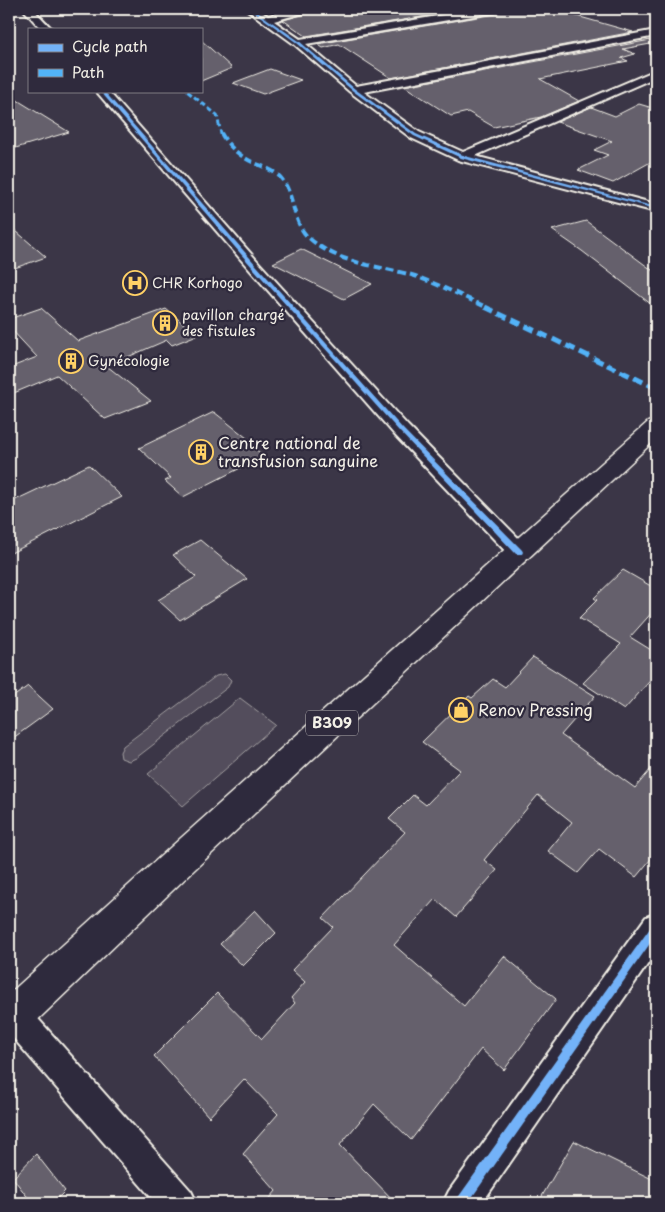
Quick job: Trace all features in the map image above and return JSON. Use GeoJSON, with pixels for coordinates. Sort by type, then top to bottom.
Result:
{"type":"FeatureCollection","features":[{"type":"Feature","properties":{"kind":"main road","name":"B309"},"geometry":{"type":"LineString","coordinates":[[11,1017],[656,427]]}},
{"type":"Feature","properties":{"kind":"street"},"geometry":{"type":"LineString","coordinates":[[28,9],[46,28]]}},
{"type":"Feature","properties":{"kind":"street"},"geometry":{"type":"LineString","coordinates":[[251,9],[298,42],[354,90],[415,135],[463,157],[653,204]]}},
{"type":"Feature","properties":{"kind":"street"},"geometry":{"type":"LineString","coordinates":[[266,20],[306,9]]}},
{"type":"Feature","properties":{"kind":"street"},"geometry":{"type":"LineString","coordinates":[[298,42],[496,9]]}},
{"type":"Feature","properties":{"kind":"street"},"geometry":{"type":"LineString","coordinates":[[354,90],[656,33]]}},
{"type":"Feature","properties":{"kind":"street"},"geometry":{"type":"LineString","coordinates":[[463,157],[656,73]]}},
{"type":"Feature","properties":{"kind":"street"},"geometry":{"type":"LineString","coordinates":[[103,92],[255,267],[401,430],[519,552]]}},
{"type":"Feature","properties":{"kind":"street"},"geometry":{"type":"LineString","coordinates":[[461,1203],[656,927]]}},
{"type":"Feature","properties":{"kind":"street"},"geometry":{"type":"LineString","coordinates":[[11,1017],[178,1203]]}},
{"type":"Feature","properties":{"kind":"shaded area"},"geometry":{"type":"Polygon","coordinates":[[[225,674],[231,680],[228,687],[136,758],[129,761],[121,758],[120,752],[123,746],[216,676],[225,674]]]}},
{"type":"Feature","properties":{"kind":"shaded area"},"geometry":{"type":"Polygon","coordinates":[[[240,698],[276,725],[183,806],[148,774],[240,698]]]}},
{"type":"Feature","properties":{"kind":"building"},"geometry":{"type":"Polygon","coordinates":[[[313,9],[470,9],[306,36],[283,20],[310,13],[313,9]]]}},
{"type":"Feature","properties":{"kind":"building"},"geometry":{"type":"Polygon","coordinates":[[[503,9],[552,9],[633,32],[391,78],[339,44],[323,48],[317,44],[496,14],[503,9]]]}},
{"type":"Feature","properties":{"kind":"building"},"geometry":{"type":"Polygon","coordinates":[[[656,39],[656,43],[623,49],[635,54],[621,58],[628,61],[540,79],[579,101],[541,117],[494,127],[468,112],[451,116],[404,86],[656,39]]]}},
{"type":"Feature","properties":{"kind":"building"},"geometry":{"type":"Polygon","coordinates":[[[202,41],[232,68],[202,81],[202,41]]]}},
{"type":"Feature","properties":{"kind":"building"},"geometry":{"type":"Polygon","coordinates":[[[270,69],[301,80],[263,94],[233,83],[270,69]]]}},
{"type":"Feature","properties":{"kind":"building"},"geometry":{"type":"Polygon","coordinates":[[[9,95],[69,132],[9,150],[9,95]]]}},
{"type":"Feature","properties":{"kind":"building"},"geometry":{"type":"Polygon","coordinates":[[[639,104],[656,109],[656,159],[613,183],[578,170],[608,155],[594,150],[612,141],[557,122],[591,107],[615,116],[639,104]]]}},
{"type":"Feature","properties":{"kind":"building"},"geometry":{"type":"Polygon","coordinates":[[[586,221],[656,273],[656,308],[552,230],[586,221]]]}},
{"type":"Feature","properties":{"kind":"building"},"geometry":{"type":"Polygon","coordinates":[[[9,225],[46,257],[9,270],[9,225]]]}},
{"type":"Feature","properties":{"kind":"building"},"geometry":{"type":"Polygon","coordinates":[[[301,249],[372,284],[344,299],[273,263],[301,249]]]}},
{"type":"Feature","properties":{"kind":"building"},"geometry":{"type":"Polygon","coordinates":[[[41,308],[78,341],[166,309],[197,335],[172,345],[167,340],[107,366],[151,401],[105,419],[57,375],[9,395],[9,368],[37,357],[9,327],[9,319],[41,308]]]}},
{"type":"Feature","properties":{"kind":"building","name":"Centre national de transfusion sanguine"},"geometry":{"type":"Polygon","coordinates":[[[214,412],[247,438],[244,440],[264,456],[183,497],[165,481],[171,478],[139,448],[214,412]]]}},
{"type":"Feature","properties":{"kind":"building"},"geometry":{"type":"Polygon","coordinates":[[[89,465],[122,497],[9,554],[9,503],[89,465]]]}},
{"type":"Feature","properties":{"kind":"building"},"geometry":{"type":"Polygon","coordinates":[[[200,540],[247,579],[180,620],[158,600],[196,577],[173,555],[200,540]]]}},
{"type":"Feature","properties":{"kind":"building"},"geometry":{"type":"Polygon","coordinates":[[[623,570],[656,589],[656,608],[630,637],[656,653],[656,674],[624,710],[583,683],[621,644],[579,618],[597,600],[594,598],[623,570]]]}},
{"type":"Feature","properties":{"kind":"building"},"geometry":{"type":"Polygon","coordinates":[[[533,657],[595,696],[561,735],[635,788],[656,763],[656,853],[636,877],[599,849],[578,873],[548,851],[572,822],[538,795],[484,860],[497,870],[456,917],[435,899],[394,945],[464,1006],[504,956],[556,999],[504,1070],[481,1049],[411,1140],[374,1104],[340,1145],[396,1203],[266,1203],[276,1191],[243,1154],[278,1114],[244,1079],[209,1117],[154,1056],[217,993],[262,1039],[295,1003],[291,998],[305,982],[292,970],[333,927],[323,918],[405,832],[389,819],[413,795],[426,805],[460,770],[422,742],[469,696],[472,698],[493,679],[505,687],[533,657]]]}},
{"type":"Feature","properties":{"kind":"building"},"geometry":{"type":"Polygon","coordinates":[[[28,686],[53,709],[9,741],[9,700],[28,686]]]}},
{"type":"Feature","properties":{"kind":"building"},"geometry":{"type":"Polygon","coordinates":[[[255,910],[276,933],[243,966],[220,944],[255,910]]]}},
{"type":"Feature","properties":{"kind":"building"},"geometry":{"type":"Polygon","coordinates":[[[574,1141],[656,1181],[656,1203],[538,1203],[574,1141]]]}},
{"type":"Feature","properties":{"kind":"building"},"geometry":{"type":"Polygon","coordinates":[[[36,1154],[65,1191],[53,1203],[32,1203],[13,1178],[36,1154]]]}},
{"type":"Feature","properties":{"kind":"marked path"},"geometry":{"type":"LineString","coordinates":[[188,92],[217,115],[219,130],[233,150],[278,175],[288,192],[298,224],[318,246],[345,259],[432,282],[656,388]]}},
{"type":"Feature","properties":{"kind":"cycle path"},"geometry":{"type":"LineString","coordinates":[[251,9],[298,42],[354,90],[415,135],[463,157],[656,208]]}},
{"type":"Feature","properties":{"kind":"cycle path"},"geometry":{"type":"LineString","coordinates":[[103,92],[255,267],[401,430],[519,552]]}},
{"type":"Feature","properties":{"kind":"cycle path"},"geometry":{"type":"LineString","coordinates":[[461,1203],[656,927]]}},
{"type":"Feature","properties":{"kind":"place","name":"CHR Korhogo"},"geometry":{"type":"Point","coordinates":[135,283]}},
{"type":"Feature","properties":{"kind":"place","name":"pavillon chargé des fistules"},"geometry":{"type":"Point","coordinates":[165,323]}},
{"type":"Feature","properties":{"kind":"place","name":"Gynécologie"},"geometry":{"type":"Point","coordinates":[71,361]}},
{"type":"Feature","properties":{"kind":"place","name":"Centre national de transfusion sanguine"},"geometry":{"type":"Point","coordinates":[201,452]}},
{"type":"Feature","properties":{"kind":"place","name":"Renov Pressing"},"geometry":{"type":"Point","coordinates":[461,710]}}]}
